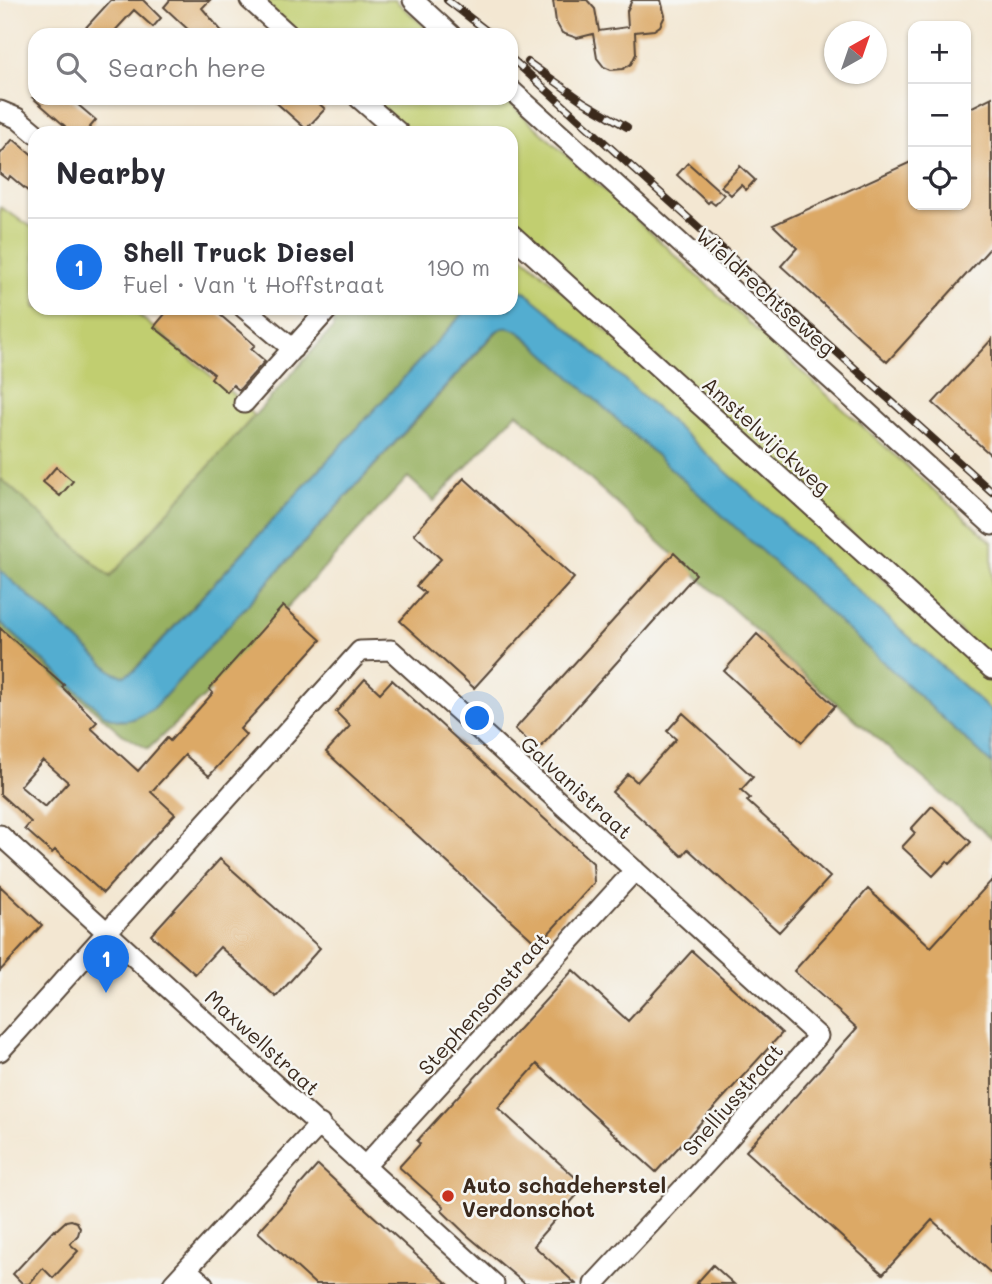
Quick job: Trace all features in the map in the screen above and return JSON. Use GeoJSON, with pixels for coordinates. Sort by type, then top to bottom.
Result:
{"type":"FeatureCollection","features":[{"type":"Feature","properties":{"kind":"street"},"geometry":{"type":"LineString","coordinates":[[250,0],[281,28]]}},
{"type":"Feature","properties":{"kind":"street"},"geometry":{"type":"LineString","coordinates":[[413,0],[443,28]]}},
{"type":"Feature","properties":{"kind":"street","name":"Wieldrechtseweg"},"geometry":{"type":"LineString","coordinates":[[518,96],[992,525]]}},
{"type":"Feature","properties":{"kind":"street"},"geometry":{"type":"LineString","coordinates":[[367,105],[391,126]]}},
{"type":"Feature","properties":{"kind":"street"},"geometry":{"type":"LineString","coordinates":[[0,111],[17,118],[28,127]]}},
{"type":"Feature","properties":{"kind":"street","name":"Amstelwijckweg"},"geometry":{"type":"LineString","coordinates":[[518,240],[992,669]]}},
{"type":"Feature","properties":{"kind":"street"},"geometry":{"type":"LineString","coordinates":[[252,315],[293,349]]}},
{"type":"Feature","properties":{"kind":"street"},"geometry":{"type":"LineString","coordinates":[[244,403],[324,315]]}},
{"type":"Feature","properties":{"kind":"street","name":"Galvanistraat"},"geometry":{"type":"LineString","coordinates":[[0,1051],[360,651],[391,650],[818,1036]]}},
{"type":"Feature","properties":{"kind":"street","name":"Maxwellstraat"},"geometry":{"type":"LineString","coordinates":[[0,835],[494,1284]]}},
{"type":"Feature","properties":{"kind":"street","name":"Stephensonstraat"},"geometry":{"type":"LineString","coordinates":[[365,1166],[635,870]]}},
{"type":"Feature","properties":{"kind":"street","name":"Snelliusstraat"},"geometry":{"type":"LineString","coordinates":[[594,1284],[715,1154],[818,1036]]}},
{"type":"Feature","properties":{"kind":"street"},"geometry":{"type":"LineString","coordinates":[[203,1284],[180,1277],[320,1124]]}},
{"type":"Feature","properties":{"kind":"green space"},"geometry":{"type":"Polygon","coordinates":[[[261,0],[395,0],[426,28],[292,28],[261,0]]]}},
{"type":"Feature","properties":{"kind":"green space"},"geometry":{"type":"Polygon","coordinates":[[[378,105],[512,105],[992,542],[992,660],[518,232],[518,126],[401,126],[378,105]]]}},
{"type":"Feature","properties":{"kind":"green space"},"geometry":{"type":"Polygon","coordinates":[[[0,207],[28,225],[28,315],[138,315],[234,395],[254,416],[110,577],[0,478],[0,207]]]}},
{"type":"Feature","properties":{"kind":"green space"},"geometry":{"type":"Polygon","coordinates":[[[518,251],[992,678],[992,712],[553,315],[518,289],[518,251]]]}},
{"type":"Feature","properties":{"kind":"green space"},"geometry":{"type":"Polygon","coordinates":[[[337,315],[462,315],[134,670],[124,676],[114,673],[0,570],[0,478],[110,577],[333,328],[337,315]]]}},
{"type":"Feature","properties":{"kind":"green space"},"geometry":{"type":"Polygon","coordinates":[[[501,327],[514,328],[542,351],[992,764],[992,838],[781,655],[517,413],[434,501],[408,477],[207,694],[148,749],[122,734],[0,629],[0,622],[53,670],[119,721],[134,719],[153,709],[501,327]]]}},
{"type":"Feature","properties":{"kind":"water"},"geometry":{"type":"Polygon","coordinates":[[[518,289],[553,315],[992,712],[992,764],[542,351],[519,332],[507,328],[494,333],[153,709],[141,716],[119,720],[106,716],[0,622],[0,570],[114,673],[124,676],[134,671],[462,315],[518,315],[518,289]]]}},
{"type":"Feature","properties":{"kind":"building"},"geometry":{"type":"Polygon","coordinates":[[[111,0],[143,0],[161,18],[153,27],[134,10],[117,28],[85,28],[111,0]]]}},
{"type":"Feature","properties":{"kind":"building"},"geometry":{"type":"Polygon","coordinates":[[[170,0],[210,0],[202,8],[219,28],[186,28],[164,7],[170,0]]]}},
{"type":"Feature","properties":{"kind":"building"},"geometry":{"type":"Polygon","coordinates":[[[553,0],[587,0],[595,9],[599,31],[628,27],[627,11],[632,0],[661,0],[665,16],[660,26],[654,30],[635,32],[636,54],[631,64],[623,69],[611,70],[604,67],[597,58],[593,34],[577,38],[562,33],[556,22],[553,0]]]}},
{"type":"Feature","properties":{"kind":"building"},"geometry":{"type":"Polygon","coordinates":[[[992,97],[992,246],[887,362],[781,266],[797,248],[773,225],[908,163],[908,210],[971,210],[971,108],[992,97]]]}},
{"type":"Feature","properties":{"kind":"building"},"geometry":{"type":"Polygon","coordinates":[[[41,105],[78,105],[96,120],[91,126],[65,126],[41,105]]]}},
{"type":"Feature","properties":{"kind":"building"},"geometry":{"type":"Polygon","coordinates":[[[279,105],[321,105],[325,109],[309,126],[303,126],[279,105]]]}},
{"type":"Feature","properties":{"kind":"building"},"geometry":{"type":"Polygon","coordinates":[[[13,139],[28,151],[28,191],[10,176],[8,180],[0,174],[0,154],[13,139]]]}},
{"type":"Feature","properties":{"kind":"building"},"geometry":{"type":"Polygon","coordinates":[[[688,163],[724,195],[715,205],[710,201],[708,203],[677,175],[688,163]]]}},
{"type":"Feature","properties":{"kind":"building"},"geometry":{"type":"Polygon","coordinates":[[[740,166],[755,180],[746,190],[741,185],[731,195],[721,186],[740,166]]]}},
{"type":"Feature","properties":{"kind":"building"},"geometry":{"type":"Polygon","coordinates":[[[164,315],[220,315],[255,345],[251,349],[265,361],[239,390],[233,385],[227,392],[211,378],[214,374],[154,327],[164,315]]]}},
{"type":"Feature","properties":{"kind":"building"},"geometry":{"type":"Polygon","coordinates":[[[992,339],[992,456],[933,403],[992,339]]]}},
{"type":"Feature","properties":{"kind":"building"},"geometry":{"type":"Polygon","coordinates":[[[56,467],[73,481],[60,496],[43,482],[56,467]]]}},
{"type":"Feature","properties":{"kind":"building"},"geometry":{"type":"Polygon","coordinates":[[[464,478],[574,578],[474,688],[400,621],[425,593],[416,586],[441,559],[414,534],[464,478]]]}},
{"type":"Feature","properties":{"kind":"building"},"geometry":{"type":"Polygon","coordinates":[[[674,553],[696,574],[538,750],[515,729],[674,553]]]}},
{"type":"Feature","properties":{"kind":"building"},"geometry":{"type":"Polygon","coordinates":[[[283,606],[321,640],[240,729],[246,735],[209,776],[185,755],[151,792],[175,814],[103,893],[55,850],[52,853],[25,829],[31,822],[0,794],[0,628],[64,685],[62,687],[97,722],[91,728],[138,771],[167,738],[170,741],[213,693],[209,689],[283,606]],[[43,760],[20,786],[45,807],[68,782],[43,760]]]}},
{"type":"Feature","properties":{"kind":"building"},"geometry":{"type":"Polygon","coordinates":[[[757,634],[835,706],[802,742],[724,671],[757,634]]]}},
{"type":"Feature","properties":{"kind":"building"},"geometry":{"type":"Polygon","coordinates":[[[365,679],[380,693],[392,680],[593,863],[594,883],[538,945],[326,752],[350,726],[336,712],[365,679]]]}},
{"type":"Feature","properties":{"kind":"building"},"geometry":{"type":"Polygon","coordinates":[[[683,713],[753,777],[741,790],[750,798],[747,801],[830,877],[779,932],[688,849],[682,856],[612,792],[628,774],[637,782],[676,739],[667,731],[683,713]]]}},
{"type":"Feature","properties":{"kind":"building"},"geometry":{"type":"Polygon","coordinates":[[[932,806],[971,842],[950,864],[947,861],[933,876],[902,847],[915,833],[911,829],[932,806]]]}},
{"type":"Feature","properties":{"kind":"building"},"geometry":{"type":"Polygon","coordinates":[[[220,859],[320,948],[276,997],[220,947],[195,974],[151,935],[220,859]]]}},
{"type":"Feature","properties":{"kind":"building"},"geometry":{"type":"Polygon","coordinates":[[[992,880],[992,1274],[932,1220],[883,1274],[746,1151],[857,1028],[794,971],[868,889],[931,947],[992,880]]]}},
{"type":"Feature","properties":{"kind":"building"},"geometry":{"type":"Polygon","coordinates":[[[0,886],[42,925],[0,971],[0,886]]]}},
{"type":"Feature","properties":{"kind":"building"},"geometry":{"type":"Polygon","coordinates":[[[692,951],[782,1033],[656,1172],[537,1064],[498,1108],[585,1186],[534,1246],[576,1284],[525,1284],[468,1236],[441,1210],[444,1207],[399,1167],[420,1144],[417,1141],[573,970],[628,1021],[692,951]]]}},
{"type":"Feature","properties":{"kind":"building"},"geometry":{"type":"Polygon","coordinates":[[[318,1165],[448,1284],[315,1284],[258,1232],[318,1165]]]}},
{"type":"Feature","properties":{"kind":"building"},"geometry":{"type":"Polygon","coordinates":[[[71,1220],[77,1222],[80,1228],[70,1244],[78,1251],[53,1278],[43,1268],[29,1284],[23,1284],[13,1274],[54,1230],[71,1220]]]}},
{"type":"Feature","properties":{"kind":"building"},"geometry":{"type":"Polygon","coordinates":[[[713,1265],[734,1284],[696,1284],[713,1265]]]}},
{"type":"Feature","properties":{"kind":"railway"},"geometry":{"type":"LineString","coordinates":[[447,0],[483,28]]}},
{"type":"Feature","properties":{"kind":"railway"},"geometry":{"type":"LineString","coordinates":[[528,62],[584,102],[627,127]]}},
{"type":"Feature","properties":{"kind":"railway"},"geometry":{"type":"LineString","coordinates":[[518,64],[992,492]]}},
{"type":"Feature","properties":{"kind":"place","name":"Shell Truck Diesel"},"geometry":{"type":"Point","coordinates":[106,993]}},
{"type":"Feature","properties":{"kind":"place","name":"Auto schadeherstel Verdonschot"},"geometry":{"type":"Point","coordinates":[448,1196]}}]}
